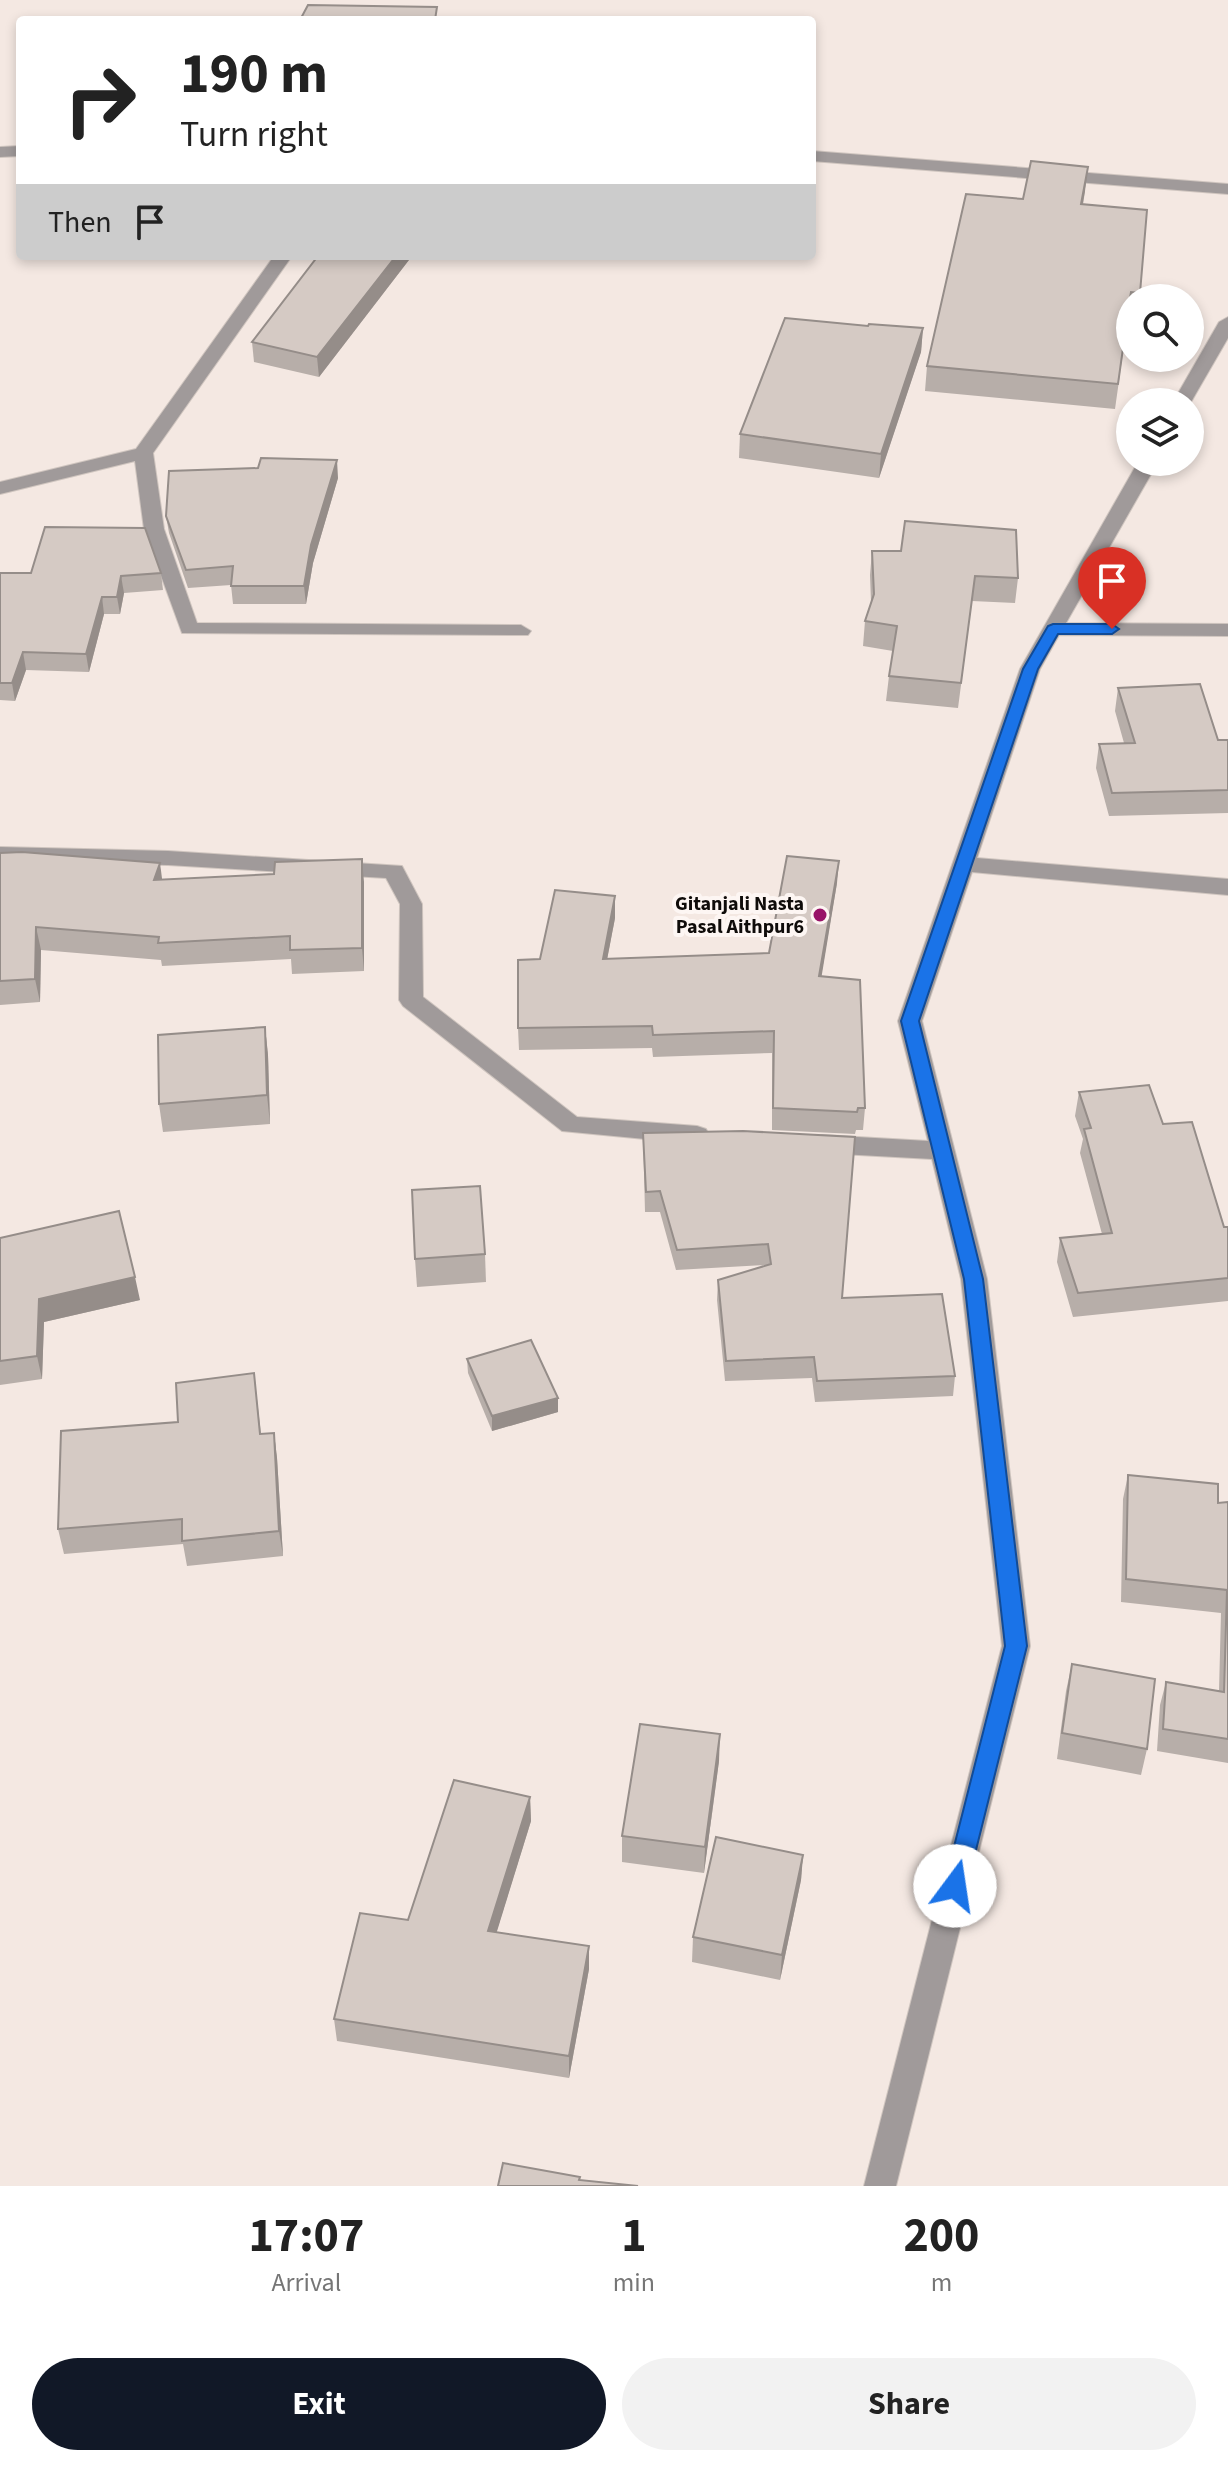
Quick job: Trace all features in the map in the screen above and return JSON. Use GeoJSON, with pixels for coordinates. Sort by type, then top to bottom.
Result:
{"type":"FeatureCollection","features":[{"type":"Feature","properties":{"kind":"street"},"geometry":{"type":"LineString","coordinates":[[816,156],[1228,189]]}},
{"type":"Feature","properties":{"kind":"street"},"geometry":{"type":"LineString","coordinates":[[0,488],[143,453],[280,260]]}},
{"type":"Feature","properties":{"kind":"street"},"geometry":{"type":"LineString","coordinates":[[1190,388],[1228,322]]}},
{"type":"Feature","properties":{"kind":"street"},"geometry":{"type":"LineString","coordinates":[[143,453],[154,529],[189,629],[521,631]]}},
{"type":"Feature","properties":{"kind":"street"},"geometry":{"type":"LineString","coordinates":[[880,2186],[1016,1646],[974,1279],[910,1021],[1030,669],[1140,476]]}},
{"type":"Feature","properties":{"kind":"street"},"geometry":{"type":"LineString","coordinates":[[1053,629],[1228,630]]}},
{"type":"Feature","properties":{"kind":"street"},"geometry":{"type":"LineString","coordinates":[[0,854],[168,858],[394,871],[411,904],[411,1000],[571,1125],[726,1138]]}},
{"type":"Feature","properties":{"kind":"street"},"geometry":{"type":"LineString","coordinates":[[963,864],[1228,887]]}},
{"type":"Feature","properties":{"kind":"street"},"geometry":{"type":"LineString","coordinates":[[804,1143],[942,1151]]}},
{"type":"Feature","properties":{"kind":"building"},"geometry":{"type":"Polygon","coordinates":[[[308,5],[437,7],[436,16],[302,16],[308,5]]]}},
{"type":"Feature","properties":{"kind":"building"},"geometry":{"type":"Polygon","coordinates":[[[1031,161],[1088,167],[1081,204],[1147,210],[1141,284],[1116,284],[1118,384],[927,366],[966,194],[1023,199],[1031,161]]]}},
{"type":"Feature","properties":{"kind":"building"},"geometry":{"type":"Polygon","coordinates":[[[315,260],[393,260],[317,357],[252,342],[315,260]]]}},
{"type":"Feature","properties":{"kind":"building"},"geometry":{"type":"Polygon","coordinates":[[[785,318],[923,328],[881,454],[740,434],[785,318]]]}},
{"type":"Feature","properties":{"kind":"building"},"geometry":{"type":"Polygon","coordinates":[[[261,458],[337,460],[311,545],[304,586],[231,586],[233,566],[186,570],[166,516],[169,471],[258,468],[261,458]]]}},
{"type":"Feature","properties":{"kind":"building"},"geometry":{"type":"Polygon","coordinates":[[[905,521],[1016,530],[1018,578],[975,576],[961,683],[889,676],[897,626],[865,621],[874,594],[872,551],[901,551],[905,521]]]}},
{"type":"Feature","properties":{"kind":"building"},"geometry":{"type":"Polygon","coordinates":[[[45,527],[145,528],[161,573],[121,576],[117,597],[102,597],[86,654],[23,652],[12,683],[0,683],[0,573],[31,573],[45,527]]]}},
{"type":"Feature","properties":{"kind":"building"},"geometry":{"type":"Polygon","coordinates":[[[1200,684],[1218,740],[1228,740],[1228,790],[1112,793],[1099,744],[1135,743],[1118,688],[1200,684]]]}},
{"type":"Feature","properties":{"kind":"building"},"geometry":{"type":"Polygon","coordinates":[[[0,853],[160,863],[154,880],[274,874],[275,862],[362,859],[362,948],[290,950],[290,936],[158,943],[159,937],[36,927],[35,979],[0,981],[0,853]]]}},
{"type":"Feature","properties":{"kind":"building"},"geometry":{"type":"Polygon","coordinates":[[[787,856],[839,861],[819,976],[860,980],[865,1108],[858,1108],[857,1112],[773,1108],[774,1031],[653,1035],[652,1026],[518,1028],[518,960],[540,959],[555,890],[615,896],[603,959],[769,953],[787,856]]]}},
{"type":"Feature","properties":{"kind":"building"},"geometry":{"type":"Polygon","coordinates":[[[265,1027],[267,1095],[159,1104],[158,1035],[265,1027]]]}},
{"type":"Feature","properties":{"kind":"building"},"geometry":{"type":"Polygon","coordinates":[[[1149,1085],[1163,1124],[1192,1122],[1224,1227],[1228,1227],[1228,1278],[1078,1293],[1060,1238],[1112,1233],[1084,1129],[1091,1128],[1079,1092],[1149,1085]]]}},
{"type":"Feature","properties":{"kind":"building"},"geometry":{"type":"Polygon","coordinates":[[[743,1131],[855,1137],[842,1298],[942,1294],[955,1376],[817,1381],[814,1357],[726,1361],[718,1280],[771,1264],[768,1244],[677,1250],[660,1191],[646,1192],[643,1133],[743,1131]]]}},
{"type":"Feature","properties":{"kind":"building"},"geometry":{"type":"Polygon","coordinates":[[[480,1186],[485,1254],[415,1259],[412,1190],[480,1186]]]}},
{"type":"Feature","properties":{"kind":"building"},"geometry":{"type":"Polygon","coordinates":[[[119,1211],[135,1277],[39,1299],[37,1356],[0,1361],[0,1238],[119,1211]]]}},
{"type":"Feature","properties":{"kind":"building"},"geometry":{"type":"Polygon","coordinates":[[[531,1340],[558,1398],[492,1416],[467,1359],[531,1340]]]}},
{"type":"Feature","properties":{"kind":"building"},"geometry":{"type":"Polygon","coordinates":[[[254,1373],[260,1434],[274,1433],[279,1531],[182,1541],[182,1519],[58,1529],[61,1431],[178,1422],[176,1383],[254,1373]]]}},
{"type":"Feature","properties":{"kind":"building"},"geometry":{"type":"Polygon","coordinates":[[[1128,1475],[1218,1484],[1218,1503],[1228,1502],[1228,1739],[1163,1729],[1166,1682],[1224,1692],[1227,1590],[1126,1579],[1128,1475]]]}},
{"type":"Feature","properties":{"kind":"building"},"geometry":{"type":"Polygon","coordinates":[[[1072,1664],[1155,1679],[1147,1749],[1062,1733],[1072,1664]]]}},
{"type":"Feature","properties":{"kind":"building"},"geometry":{"type":"Polygon","coordinates":[[[640,1724],[720,1734],[705,1847],[622,1836],[640,1724]]]}},
{"type":"Feature","properties":{"kind":"building"},"geometry":{"type":"Polygon","coordinates":[[[454,1780],[530,1797],[488,1931],[589,1946],[569,2056],[334,2019],[360,1913],[408,1920],[454,1780]]]}},
{"type":"Feature","properties":{"kind":"building"},"geometry":{"type":"Polygon","coordinates":[[[716,1837],[803,1855],[782,1955],[693,1937],[716,1837]]]}},
{"type":"Feature","properties":{"kind":"building"},"geometry":{"type":"Polygon","coordinates":[[[503,2163],[580,2177],[579,2180],[638,2186],[498,2186],[503,2163]]]}},
{"type":"Feature","properties":{"kind":"place","name":"Gitanjali Nasta Pasal Aithpur6"},"geometry":{"type":"Point","coordinates":[820,915]}},
{"type":"Feature","properties":{"kind":"route"},"geometry":{"type":"LineString","coordinates":[[955,1886],[1016,1646],[974,1279],[910,1021],[1030,669],[1053,629],[1112,629]]}}]}
